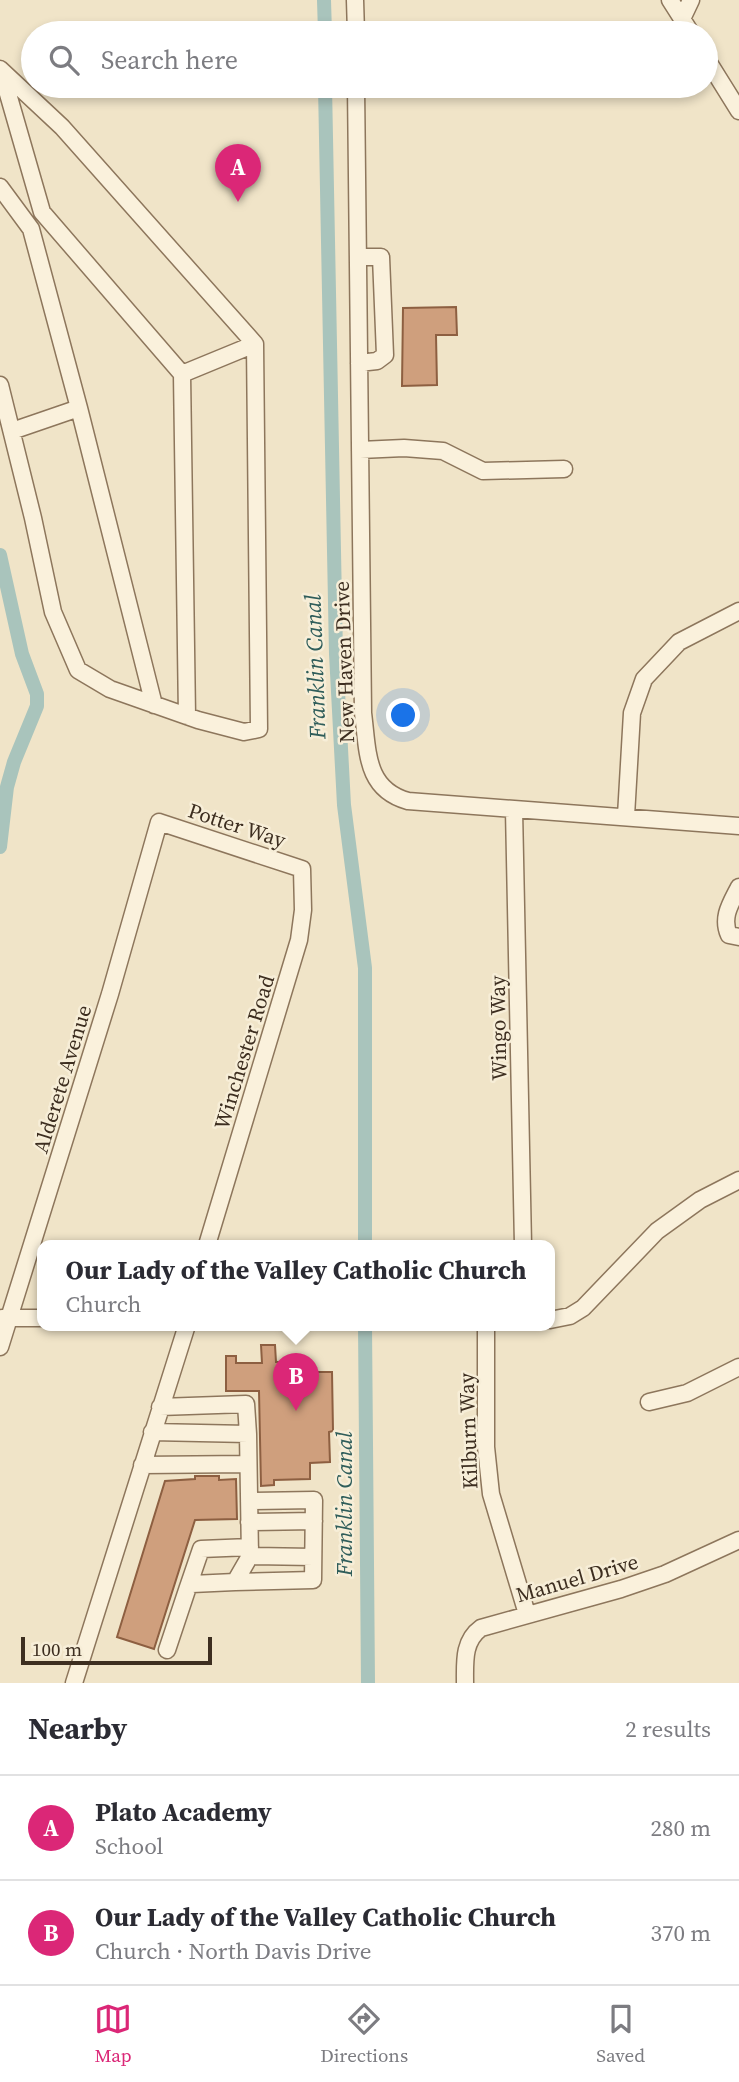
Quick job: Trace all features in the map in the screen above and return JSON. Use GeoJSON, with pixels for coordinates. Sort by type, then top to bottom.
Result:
{"type":"FeatureCollection","features":[{"type":"Feature","properties":{"kind":"street"},"geometry":{"type":"LineString","coordinates":[[355,0],[356,21]]}},
{"type":"Feature","properties":{"kind":"street"},"geometry":{"type":"LineString","coordinates":[[670,0],[683,21]]}},
{"type":"Feature","properties":{"kind":"street"},"geometry":{"type":"LineString","coordinates":[[687,21],[691,0]]}},
{"type":"Feature","properties":{"kind":"street"},"geometry":{"type":"LineString","coordinates":[[0,70],[42,212],[182,374],[187,716]]}},
{"type":"Feature","properties":{"kind":"street"},"geometry":{"type":"LineString","coordinates":[[0,70],[21,89]]}},
{"type":"Feature","properties":{"kind":"street"},"geometry":{"type":"LineString","coordinates":[[718,77],[739,111]]}},
{"type":"Feature","properties":{"kind":"street"},"geometry":{"type":"LineString","coordinates":[[0,385],[53,612],[78,670],[110,689],[187,716],[244,732],[259,729],[255,344],[62,127],[30,98]]}},
{"type":"Feature","properties":{"kind":"street","name":"New Haven Drive"},"geometry":{"type":"LineString","coordinates":[[356,98],[363,713],[369,760],[374,775],[393,797],[408,802],[739,826]]}},
{"type":"Feature","properties":{"kind":"street"},"geometry":{"type":"LineString","coordinates":[[0,187],[31,229],[154,705]]}},
{"type":"Feature","properties":{"kind":"street"},"geometry":{"type":"LineString","coordinates":[[31,229],[42,212]]}},
{"type":"Feature","properties":{"kind":"street"},"geometry":{"type":"LineString","coordinates":[[358,257],[381,257],[385,355],[377,361],[359,363]]}},
{"type":"Feature","properties":{"kind":"street"},"geometry":{"type":"LineString","coordinates":[[182,374],[255,344]]}},
{"type":"Feature","properties":{"kind":"street"},"geometry":{"type":"LineString","coordinates":[[12,431],[79,408]]}},
{"type":"Feature","properties":{"kind":"street"},"geometry":{"type":"LineString","coordinates":[[360,450],[443,451],[483,471],[564,469]]}},
{"type":"Feature","properties":{"kind":"street"},"geometry":{"type":"LineString","coordinates":[[626,816],[632,713],[644,679],[679,642],[739,611]]}},
{"type":"Feature","properties":{"kind":"street","name":"Wingo Way"},"geometry":{"type":"LineString","coordinates":[[514,810],[523,1240]]}},
{"type":"Feature","properties":{"kind":"street","name":"Potter Way"},"geometry":{"type":"LineString","coordinates":[[159,822],[302,869]]}},
{"type":"Feature","properties":{"kind":"street","name":"Alderete Avenue"},"geometry":{"type":"LineString","coordinates":[[0,1347],[5,1318],[110,995],[159,822]]}},
{"type":"Feature","properties":{"kind":"street","name":"Winchester Road"},"geometry":{"type":"LineString","coordinates":[[209,1240],[297,950],[303,910],[302,869]]}},
{"type":"Feature","properties":{"kind":"street"},"geometry":{"type":"LineString","coordinates":[[739,887],[726,912],[726,927],[729,935],[739,937]]}},
{"type":"Feature","properties":{"kind":"street"},"geometry":{"type":"LineString","coordinates":[[555,1319],[583,1308],[667,1223],[700,1200],[739,1180]]}},
{"type":"Feature","properties":{"kind":"street"},"geometry":{"type":"LineString","coordinates":[[5,1318],[37,1318]]}},
{"type":"Feature","properties":{"kind":"street"},"geometry":{"type":"LineString","coordinates":[[74,1683],[185,1331]]}},
{"type":"Feature","properties":{"kind":"street","name":"Kilburn Way"},"geometry":{"type":"LineString","coordinates":[[486,1331],[487,1470],[499,1525],[527,1614]]}},
{"type":"Feature","properties":{"kind":"street"},"geometry":{"type":"LineString","coordinates":[[649,1402],[687,1392],[739,1367]]}},
{"type":"Feature","properties":{"kind":"street"},"geometry":{"type":"LineString","coordinates":[[160,1407],[246,1404],[250,1551],[235,1582]]}},
{"type":"Feature","properties":{"kind":"street"},"geometry":{"type":"LineString","coordinates":[[152,1432],[248,1434]]}},
{"type":"Feature","properties":{"kind":"street"},"geometry":{"type":"LineString","coordinates":[[142,1465],[248,1464]]}},
{"type":"Feature","properties":{"kind":"street"},"geometry":{"type":"LineString","coordinates":[[188,1587],[192,1584],[313,1580],[314,1500],[249,1501]]}},
{"type":"Feature","properties":{"kind":"street"},"geometry":{"type":"LineString","coordinates":[[249,1522],[314,1521]]}},
{"type":"Feature","properties":{"kind":"street","name":"Manuel Drive"},"geometry":{"type":"LineString","coordinates":[[465,1683],[466,1651],[474,1633],[481,1628],[665,1574],[739,1540]]}},
{"type":"Feature","properties":{"kind":"street"},"geometry":{"type":"LineString","coordinates":[[167,1650],[201,1549],[313,1557]]}},
{"type":"Feature","properties":{"kind":"building"},"geometry":{"type":"Polygon","coordinates":[[[456,307],[457,335],[436,335],[437,385],[402,386],[403,308],[456,307]]]}},
{"type":"Feature","properties":{"kind":"building"},"geometry":{"type":"Polygon","coordinates":[[[261,1345],[275,1345],[276,1362],[311,1361],[311,1372],[332,1372],[333,1431],[329,1432],[330,1462],[310,1463],[310,1479],[274,1480],[274,1485],[261,1486],[259,1391],[226,1391],[226,1356],[236,1356],[236,1363],[262,1363],[261,1345]]]}},
{"type":"Feature","properties":{"kind":"building"},"geometry":{"type":"Polygon","coordinates":[[[195,1476],[219,1476],[219,1480],[236,1479],[237,1519],[195,1520],[154,1649],[117,1637],[165,1481],[195,1479],[195,1476]]]}},
{"type":"Feature","properties":{"kind":"waterway","name":"Franklin Canal"},"geometry":{"type":"LineString","coordinates":[[324,0],[325,21]]}},
{"type":"Feature","properties":{"kind":"waterway","name":"Franklin Canal"},"geometry":{"type":"LineString","coordinates":[[325,98],[336,654],[344,805],[365,968],[365,1240]]}},
{"type":"Feature","properties":{"kind":"waterway"},"geometry":{"type":"LineString","coordinates":[[0,555],[22,654],[37,694],[37,706],[14,762],[7,787],[0,847]]}},
{"type":"Feature","properties":{"kind":"waterway","name":"Franklin Canal"},"geometry":{"type":"LineString","coordinates":[[365,1331],[368,1683]]}},
{"type":"Feature","properties":{"kind":"place","name":"Plato Academy"},"geometry":{"type":"Point","coordinates":[238,202]}},
{"type":"Feature","properties":{"kind":"place","name":"Our Lady of the Valley Catholic Church"},"geometry":{"type":"Point","coordinates":[296,1411]}}]}
